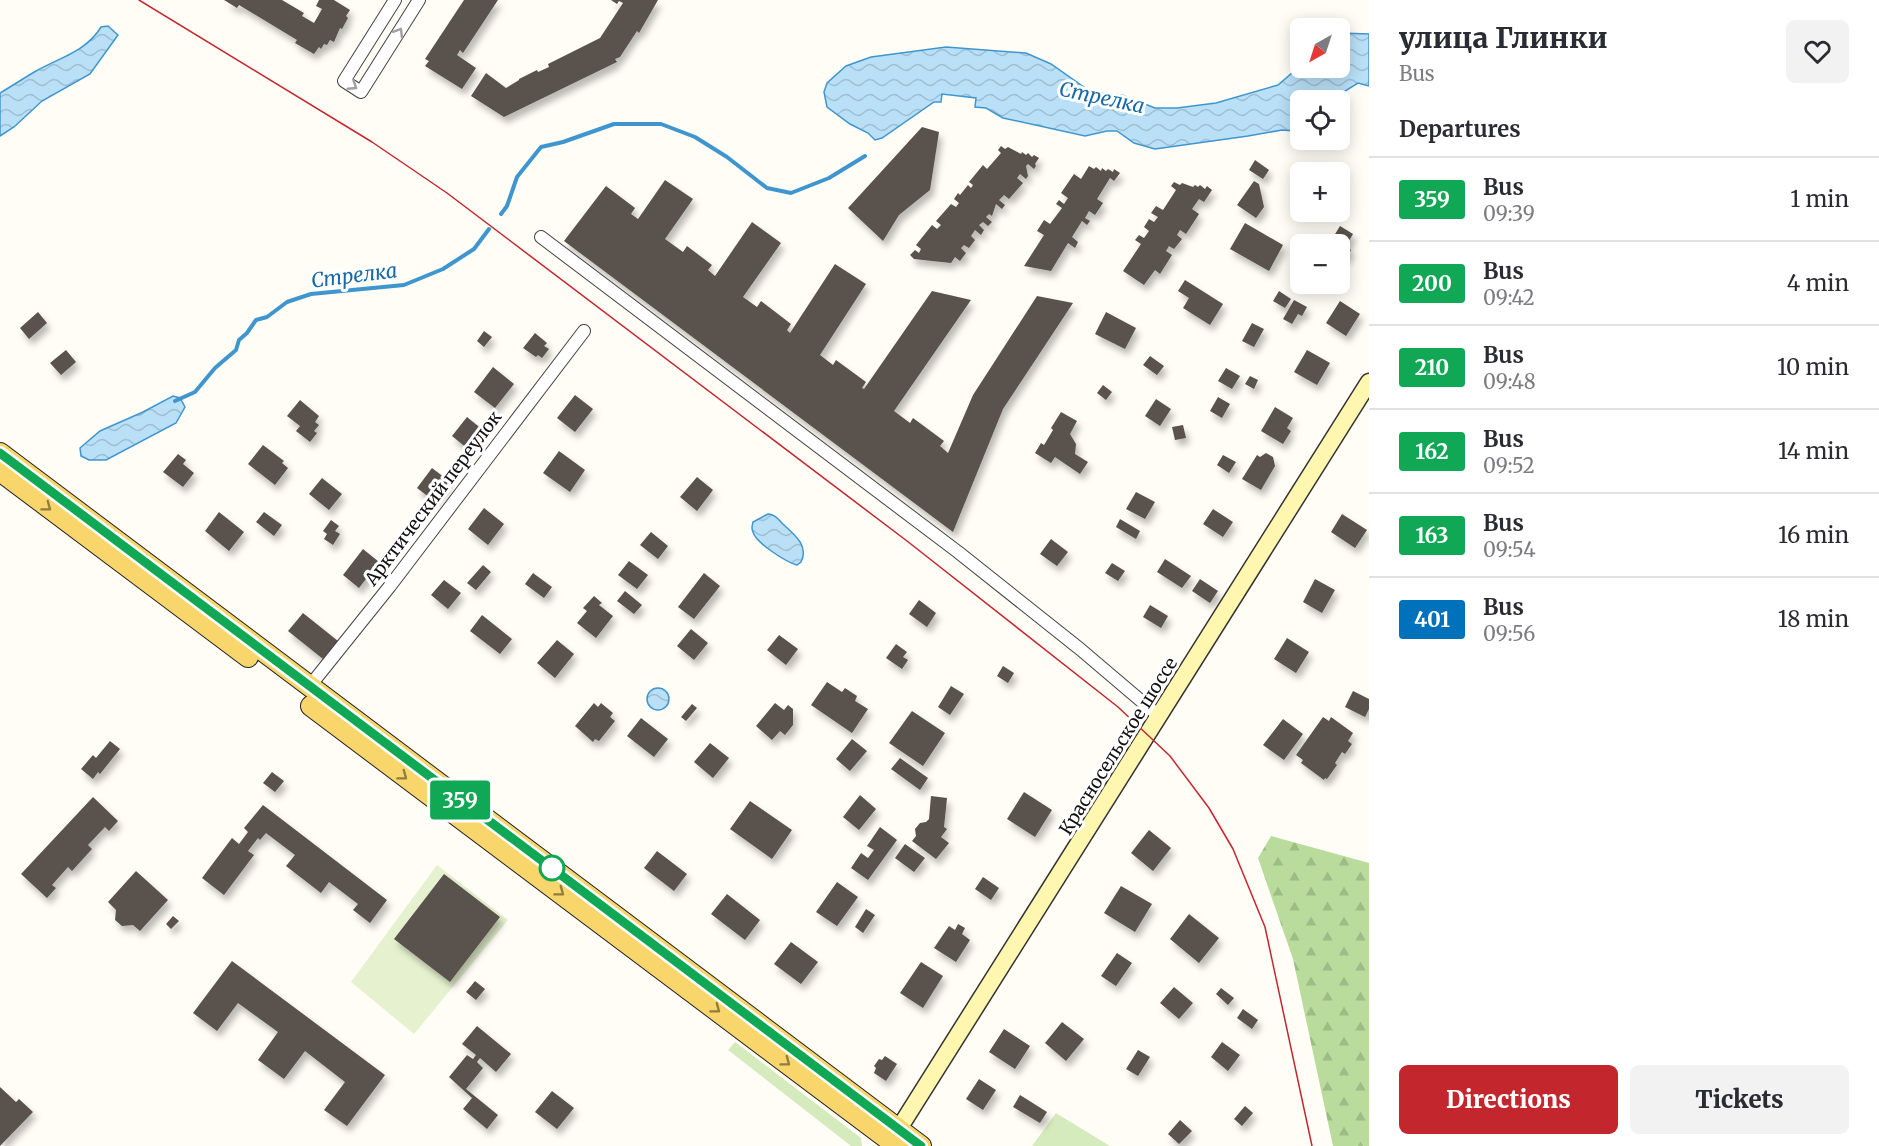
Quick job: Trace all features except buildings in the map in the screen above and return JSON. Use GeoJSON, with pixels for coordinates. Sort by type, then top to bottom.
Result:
{"type":"FeatureCollection","features":[{"type":"Feature","properties":{"kind":"main road","name":"Красносельское шоссе"},"geometry":{"type":"LineString","coordinates":[[894,1141],[1369,382]]}},
{"type":"Feature","properties":{"kind":"main road"},"geometry":{"type":"LineString","coordinates":[[0,453],[664,952],[894,1141]]}},
{"type":"Feature","properties":{"kind":"main road"},"geometry":{"type":"LineString","coordinates":[[0,471],[894,1141],[921,1146]]}},
{"type":"Feature","properties":{"kind":"street"},"geometry":{"type":"LineString","coordinates":[[395,0],[344,81],[361,92],[419,0]]}},
{"type":"Feature","properties":{"kind":"street"},"geometry":{"type":"LineString","coordinates":[[541,237],[958,552],[1080,649],[1160,717]]}},
{"type":"Feature","properties":{"kind":"street","name":"Арктический переулок"},"geometry":{"type":"LineString","coordinates":[[309,687],[390,586],[584,331]]}},
{"type":"Feature","properties":{"kind":"green space"},"geometry":{"type":"Polygon","coordinates":[[[1271,836],[1369,863],[1369,1146],[1333,1146],[1293,959],[1258,858],[1271,836]]]}},
{"type":"Feature","properties":{"kind":"green space"},"geometry":{"type":"Polygon","coordinates":[[[437,865],[508,920],[414,1034],[351,982],[437,865]]]}},
{"type":"Feature","properties":{"kind":"green space"},"geometry":{"type":"Polygon","coordinates":[[[735,1042],[861,1138],[862,1146],[851,1146],[728,1050],[735,1042]]]}},
{"type":"Feature","properties":{"kind":"green space"},"geometry":{"type":"Polygon","coordinates":[[[1056,1113],[1110,1146],[1032,1146],[1056,1113]]]}},
{"type":"Feature","properties":{"kind":"water"},"geometry":{"type":"Polygon","coordinates":[[[108,26],[118,35],[90,74],[42,101],[14,127],[0,136],[0,93],[72,53],[88,42],[101,27],[108,26]]]}},
{"type":"Feature","properties":{"kind":"water"},"geometry":{"type":"Polygon","coordinates":[[[1350,33],[1369,34],[1369,86],[1358,83],[1347,90],[1290,90],[1290,131],[1155,149],[1134,143],[1117,131],[1085,136],[1003,118],[986,108],[975,107],[976,98],[942,94],[941,102],[934,102],[882,138],[875,140],[868,133],[850,124],[827,107],[824,92],[827,83],[846,66],[871,57],[946,47],[1026,53],[1051,64],[1091,92],[1122,95],[1155,108],[1216,103],[1278,85],[1290,75],[1290,78],[1350,78],[1350,33]]]}},
{"type":"Feature","properties":{"kind":"water"},"geometry":{"type":"Polygon","coordinates":[[[173,396],[180,398],[185,407],[176,423],[106,460],[89,460],[81,456],[80,448],[100,431],[173,396]]]}},
{"type":"Feature","properties":{"kind":"water"},"geometry":{"type":"Polygon","coordinates":[[[768,514],[777,518],[800,541],[803,556],[797,565],[772,552],[755,536],[752,529],[753,522],[768,514]]]}},
{"type":"Feature","properties":{"kind":"water"},"geometry":{"type":"Polygon","coordinates":[[[658,688],[666,691],[669,699],[666,707],[658,710],[650,707],[647,699],[650,691],[658,688]]]}},
{"type":"Feature","properties":{"kind":"waterway"},"geometry":{"type":"LineString","coordinates":[[501,214],[507,206],[517,177],[541,147],[563,142],[614,124],[661,124],[695,137],[727,157],[767,188],[791,193],[829,178],[865,156]]}},
{"type":"Feature","properties":{"kind":"waterway","name":"Стрелка"},"geometry":{"type":"LineString","coordinates":[[175,401],[195,392],[215,368],[236,350],[239,340],[256,320],[267,317],[287,302],[311,294],[404,285],[443,269],[474,249],[489,229]]}},
{"type":"Feature","properties":{"kind":"tram line"},"geometry":{"type":"LineString","coordinates":[[139,0],[372,142],[447,193],[907,541],[1118,707],[1170,756],[1209,808],[1233,849],[1265,927],[1312,1146]]}},
{"type":"Feature","properties":{"kind":"bus line","name":"359"},"geometry":{"type":"LineString","coordinates":[[0,453],[921,1146]]}}]}
